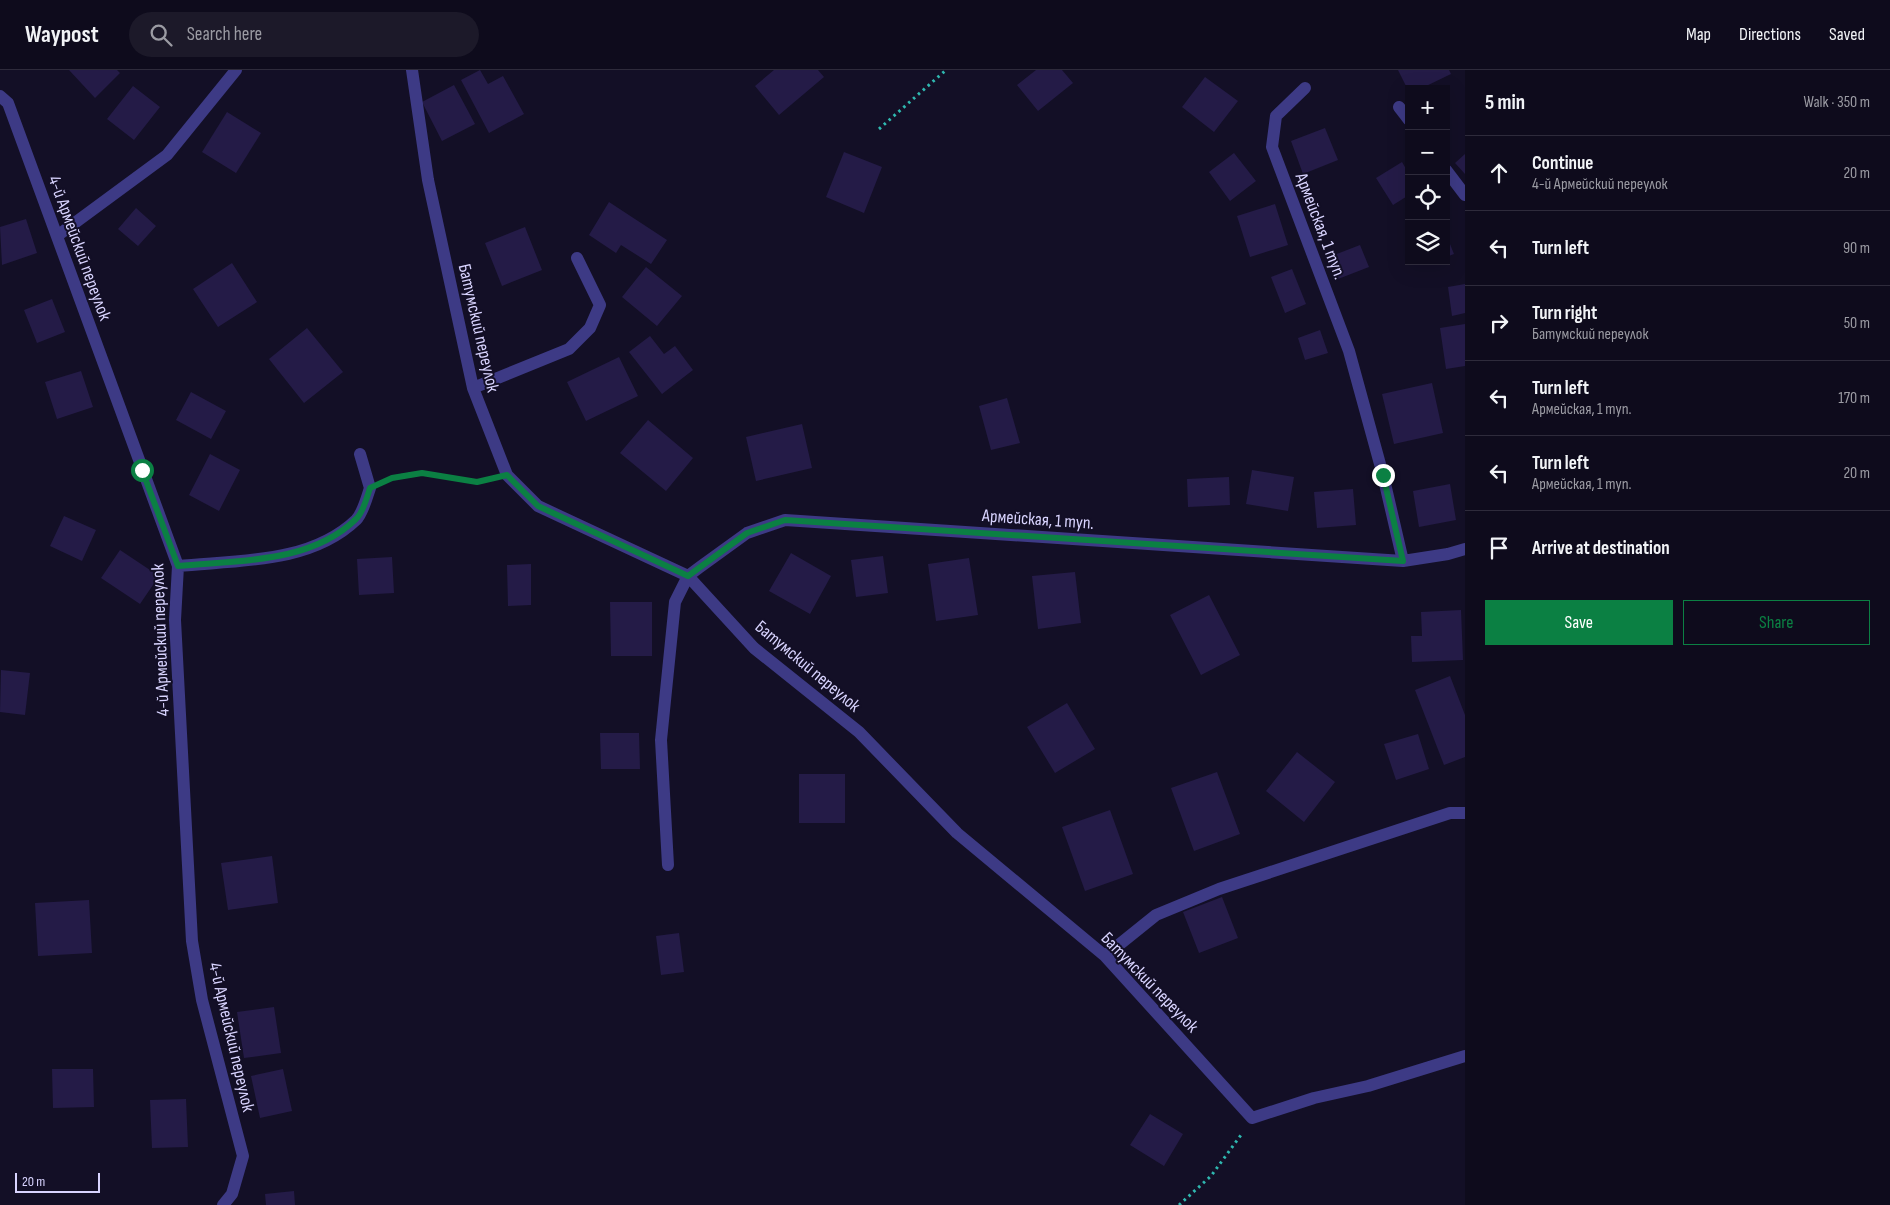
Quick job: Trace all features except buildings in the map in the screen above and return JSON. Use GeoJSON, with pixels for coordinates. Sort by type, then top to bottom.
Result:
{"type":"FeatureCollection","features":[{"type":"Feature","properties":{"kind":"street"},"geometry":{"type":"LineString","coordinates":[[57,236],[167,154],[236,70]]}},
{"type":"Feature","properties":{"kind":"street","name":"Батумский переулок"},"geometry":{"type":"LineString","coordinates":[[412,70],[428,180],[473,388],[507,475],[538,506],[688,576],[754,648],[859,732],[957,833],[1105,956],[1252,1118]]}},
{"type":"Feature","properties":{"kind":"street","name":"Армейская, 1 туп."},"geometry":{"type":"LineString","coordinates":[[1305,88],[1276,116],[1272,148],[1349,351],[1383,475],[1403,561]]}},
{"type":"Feature","properties":{"kind":"street","name":"4-й Армейский переулок"},"geometry":{"type":"LineString","coordinates":[[0,96],[8,103],[178,566],[175,620],[192,941],[202,1000],[243,1156],[232,1194],[223,1205]]}},
{"type":"Feature","properties":{"kind":"street"},"geometry":{"type":"LineString","coordinates":[[1400,107],[1405,114]]}},
{"type":"Feature","properties":{"kind":"street"},"geometry":{"type":"LineString","coordinates":[[1450,175],[1465,195]]}},
{"type":"Feature","properties":{"kind":"street"},"geometry":{"type":"LineString","coordinates":[[473,388],[569,349],[590,328],[600,305],[577,258]]}},
{"type":"Feature","properties":{"kind":"street"},"geometry":{"type":"LineString","coordinates":[[178,566],[288,555],[325,541],[358,519],[370,488],[360,454]]}},
{"type":"Feature","properties":{"kind":"street","name":"Армейская, 1 туп."},"geometry":{"type":"LineString","coordinates":[[688,576],[747,533],[785,520],[1403,561],[1465,549]]}},
{"type":"Feature","properties":{"kind":"street"},"geometry":{"type":"LineString","coordinates":[[668,865],[661,740],[675,602],[688,576]]}},
{"type":"Feature","properties":{"kind":"street"},"geometry":{"type":"LineString","coordinates":[[1105,956],[1156,916],[1219,889],[1450,813],[1465,813]]}},
{"type":"Feature","properties":{"kind":"street"},"geometry":{"type":"LineString","coordinates":[[1252,1118],[1314,1098],[1368,1086],[1465,1056]]}},
{"type":"Feature","properties":{"kind":"path"},"geometry":{"type":"LineString","coordinates":[[879,129],[946,70]]}},
{"type":"Feature","properties":{"kind":"path"},"geometry":{"type":"LineString","coordinates":[[370,488],[392,478],[422,473],[477,482],[507,475]]}},
{"type":"Feature","properties":{"kind":"path"},"geometry":{"type":"LineString","coordinates":[[1179,1205],[1211,1176],[1252,1118]]}},
{"type":"Feature","properties":{"kind":"route"},"geometry":{"type":"LineString","coordinates":[[142,470],[178,566],[288,555],[325,541],[358,519],[370,488],[392,478],[422,473],[450,476],[477,482],[507,475],[538,506],[688,576],[747,533],[785,520],[1403,561],[1383,475]]}}]}
